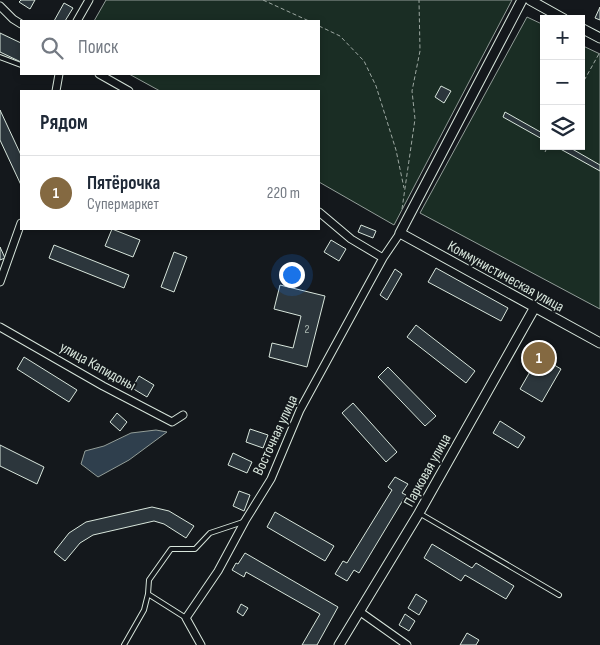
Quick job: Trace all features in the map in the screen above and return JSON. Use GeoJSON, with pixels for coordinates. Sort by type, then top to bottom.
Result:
{"type":"FeatureCollection","features":[{"type":"Feature","properties":{"kind":"street"},"geometry":{"type":"LineString","coordinates":[[78,20],[89,0]]}},
{"type":"Feature","properties":{"kind":"street"},"geometry":{"type":"LineString","coordinates":[[400,232],[522,0]]}},
{"type":"Feature","properties":{"kind":"street"},"geometry":{"type":"LineString","coordinates":[[530,0],[557,15]]}},
{"type":"Feature","properties":{"kind":"street"},"geometry":{"type":"LineString","coordinates":[[0,6],[20,23]]}},
{"type":"Feature","properties":{"kind":"street"},"geometry":{"type":"LineString","coordinates":[[585,30],[600,38]]}},
{"type":"Feature","properties":{"kind":"street"},"geometry":{"type":"LineString","coordinates":[[56,90],[59,75]]}},
{"type":"Feature","properties":{"kind":"street"},"geometry":{"type":"LineString","coordinates":[[101,75],[127,90]]}},
{"type":"Feature","properties":{"kind":"street"},"geometry":{"type":"LineString","coordinates":[[320,213],[351,239],[383,258]]}},
{"type":"Feature","properties":{"kind":"street"},"geometry":{"type":"LineString","coordinates":[[0,282],[20,226]]}},
{"type":"Feature","properties":{"kind":"street","name":"Восточная улица"},"geometry":{"type":"LineString","coordinates":[[186,618],[218,571],[271,479],[300,410],[383,258],[400,232]]}},
{"type":"Feature","properties":{"kind":"street","name":"Коммунистическая улица"},"geometry":{"type":"LineString","coordinates":[[400,232],[600,343]]}},
{"type":"Feature","properties":{"kind":"street","name":"Парковая улица"},"geometry":{"type":"LineString","coordinates":[[339,645],[419,513],[535,307]]}},
{"type":"Feature","properties":{"kind":"street","name":"улица Капидоны"},"geometry":{"type":"LineString","coordinates":[[0,327],[103,386],[172,422],[183,415]]}},
{"type":"Feature","properties":{"kind":"street"},"geometry":{"type":"LineString","coordinates":[[359,611],[407,645]]}},
{"type":"Feature","properties":{"kind":"street"},"geometry":{"type":"LineString","coordinates":[[186,618],[201,645]]}},
{"type":"Feature","properties":{"kind":"lane"},"geometry":{"type":"LineString","coordinates":[[0,57],[20,65]]}},
{"type":"Feature","properties":{"kind":"lane"},"geometry":{"type":"LineString","coordinates":[[419,513],[559,595]]}},
{"type":"Feature","properties":{"kind":"lane"},"geometry":{"type":"LineString","coordinates":[[124,645],[144,610],[149,580],[172,549],[195,549],[210,533],[245,522]]}},
{"type":"Feature","properties":{"kind":"lane"},"geometry":{"type":"LineString","coordinates":[[148,594],[186,618]]}},
{"type":"Feature","properties":{"kind":"path"},"geometry":{"type":"LineString","coordinates":[[263,0],[307,20]]}},
{"type":"Feature","properties":{"kind":"path"},"geometry":{"type":"LineString","coordinates":[[402,216],[415,119],[412,91],[420,51],[419,0]]}},
{"type":"Feature","properties":{"kind":"path"},"geometry":{"type":"LineString","coordinates":[[320,26],[340,36],[364,61],[376,86],[396,150],[404,190]]}},
{"type":"Feature","properties":{"kind":"path"},"geometry":{"type":"LineString","coordinates":[[585,79],[600,52]]}},
{"type":"Feature","properties":{"kind":"green space"},"geometry":{"type":"Polygon","coordinates":[[[106,0],[512,0],[394,225],[320,183],[320,90],[158,90],[131,75],[320,75],[320,20],[95,20],[106,0]]]}},
{"type":"Feature","properties":{"kind":"green space"},"geometry":{"type":"Polygon","coordinates":[[[527,17],[540,23],[540,150],[585,150],[585,47],[600,54],[600,309],[420,213],[527,17]]]}},
{"type":"Feature","properties":{"kind":"water"},"geometry":{"type":"Polygon","coordinates":[[[156,430],[167,432],[129,460],[98,477],[81,464],[85,451],[104,446],[131,433],[156,430]]]}},
{"type":"Feature","properties":{"kind":"building"},"geometry":{"type":"Polygon","coordinates":[[[21,0],[35,0],[30,9],[19,2],[21,0]]]}},
{"type":"Feature","properties":{"kind":"building"},"geometry":{"type":"Polygon","coordinates":[[[64,3],[73,8],[66,20],[55,20],[64,3]]]}},
{"type":"Feature","properties":{"kind":"building"},"geometry":{"type":"Polygon","coordinates":[[[600,7],[600,20],[595,18],[600,7]]]}},
{"type":"Feature","properties":{"kind":"building"},"geometry":{"type":"Polygon","coordinates":[[[0,33],[20,43],[20,62],[0,52],[0,33]]]}},
{"type":"Feature","properties":{"kind":"building"},"geometry":{"type":"Polygon","coordinates":[[[441,86],[451,91],[444,103],[435,97],[441,86]]]}},
{"type":"Feature","properties":{"kind":"building"},"geometry":{"type":"Polygon","coordinates":[[[0,110],[20,153],[20,183],[0,140],[0,110]]]}},
{"type":"Feature","properties":{"kind":"building"},"geometry":{"type":"Polygon","coordinates":[[[505,112],[540,132],[540,138],[503,117],[505,112]]]}},
{"type":"Feature","properties":{"kind":"building"},"geometry":{"type":"Polygon","coordinates":[[[562,150],[574,150],[600,165],[600,171],[562,150]]]}},
{"type":"Feature","properties":{"kind":"building"},"geometry":{"type":"Polygon","coordinates":[[[361,225],[376,231],[373,238],[358,232],[361,225]]]}},
{"type":"Feature","properties":{"kind":"building"},"geometry":{"type":"Polygon","coordinates":[[[112,230],[140,240],[133,257],[105,246],[112,230]]]}},
{"type":"Feature","properties":{"kind":"building"},"geometry":{"type":"Polygon","coordinates":[[[331,240],[346,249],[339,261],[324,252],[331,240]]]}},
{"type":"Feature","properties":{"kind":"building"},"geometry":{"type":"Polygon","coordinates":[[[54,245],[129,275],[124,288],[49,258],[54,245]]]}},
{"type":"Feature","properties":{"kind":"building"},"geometry":{"type":"Polygon","coordinates":[[[0,247],[5,258],[0,260],[0,247]]]}},
{"type":"Feature","properties":{"kind":"building"},"geometry":{"type":"Polygon","coordinates":[[[174,252],[187,257],[174,292],[161,287],[174,252]]]}},
{"type":"Feature","properties":{"kind":"building"},"geometry":{"type":"Polygon","coordinates":[[[436,268],[508,308],[501,321],[428,282],[436,268]]]}},
{"type":"Feature","properties":{"kind":"building"},"geometry":{"type":"Polygon","coordinates":[[[395,269],[402,274],[387,300],[380,295],[395,269]]]}},
{"type":"Feature","properties":{"kind":"building"},"geometry":{"type":"Polygon","coordinates":[[[280,285],[325,296],[307,367],[269,357],[272,343],[293,348],[301,316],[274,309],[280,285]]]}},
{"type":"Feature","properties":{"kind":"building"},"geometry":{"type":"Polygon","coordinates":[[[416,325],[475,371],[466,383],[407,337],[416,325]]]}},
{"type":"Feature","properties":{"kind":"building"},"geometry":{"type":"Polygon","coordinates":[[[539,356],[561,369],[542,402],[520,389],[539,356]]]}},
{"type":"Feature","properties":{"kind":"building"},"geometry":{"type":"Polygon","coordinates":[[[24,357],[77,390],[69,402],[17,369],[24,357]]]}},
{"type":"Feature","properties":{"kind":"building"},"geometry":{"type":"Polygon","coordinates":[[[388,367],[436,416],[425,426],[378,377],[388,367]]]}},
{"type":"Feature","properties":{"kind":"building"},"geometry":{"type":"Polygon","coordinates":[[[139,376],[154,385],[147,397],[132,388],[139,376]]]}},
{"type":"Feature","properties":{"kind":"building"},"geometry":{"type":"Polygon","coordinates":[[[353,403],[397,452],[386,462],[342,413],[353,403]]]}},
{"type":"Feature","properties":{"kind":"building"},"geometry":{"type":"Polygon","coordinates":[[[117,413],[127,422],[120,431],[110,422],[117,413]]]}},
{"type":"Feature","properties":{"kind":"building"},"geometry":{"type":"Polygon","coordinates":[[[500,421],[525,437],[518,448],[493,433],[500,421]]]}},
{"type":"Feature","properties":{"kind":"building"},"geometry":{"type":"Polygon","coordinates":[[[250,429],[268,435],[263,448],[246,442],[250,429]]]}},
{"type":"Feature","properties":{"kind":"building"},"geometry":{"type":"Polygon","coordinates":[[[0,445],[44,467],[37,484],[0,466],[0,445]]]}},
{"type":"Feature","properties":{"kind":"building"},"geometry":{"type":"Polygon","coordinates":[[[233,453],[252,462],[247,473],[228,465],[233,453]]]}},
{"type":"Feature","properties":{"kind":"building"},"geometry":{"type":"Polygon","coordinates":[[[395,477],[408,484],[402,493],[406,495],[359,573],[354,570],[347,581],[335,574],[343,561],[347,563],[392,490],[388,487],[395,477]]]}},
{"type":"Feature","properties":{"kind":"building"},"geometry":{"type":"Polygon","coordinates":[[[239,491],[250,495],[244,511],[233,506],[239,491]]]}},
{"type":"Feature","properties":{"kind":"building"},"geometry":{"type":"Polygon","coordinates":[[[152,507],[169,511],[194,526],[186,538],[164,524],[154,521],[93,535],[80,543],[65,561],[54,552],[69,533],[86,522],[152,507]]]}},
{"type":"Feature","properties":{"kind":"building"},"geometry":{"type":"Polygon","coordinates":[[[275,512],[334,546],[325,561],[267,527],[275,512]]]}},
{"type":"Feature","properties":{"kind":"building"},"geometry":{"type":"Polygon","coordinates":[[[432,544],[472,568],[476,563],[514,586],[506,599],[465,575],[461,581],[424,558],[432,544]]]}},
{"type":"Feature","properties":{"kind":"building"},"geometry":{"type":"Polygon","coordinates":[[[245,553],[338,607],[317,645],[302,645],[320,614],[246,572],[244,577],[232,570],[245,553]]]}},
{"type":"Feature","properties":{"kind":"building"},"geometry":{"type":"Polygon","coordinates":[[[416,594],[427,601],[419,615],[408,608],[416,594]]]}},
{"type":"Feature","properties":{"kind":"building"},"geometry":{"type":"Polygon","coordinates":[[[241,604],[248,608],[243,616],[237,612],[241,604]]]}},
{"type":"Feature","properties":{"kind":"building"},"geometry":{"type":"Polygon","coordinates":[[[405,614],[415,621],[409,631],[399,625],[405,614]]]}},
{"type":"Feature","properties":{"kind":"building"},"geometry":{"type":"Polygon","coordinates":[[[467,633],[479,640],[476,645],[460,645],[467,633]]]}},
{"type":"Feature","properties":{"kind":"place","name":"Пятёрочка"},"geometry":{"type":"Point","coordinates":[539,358]}}]}
